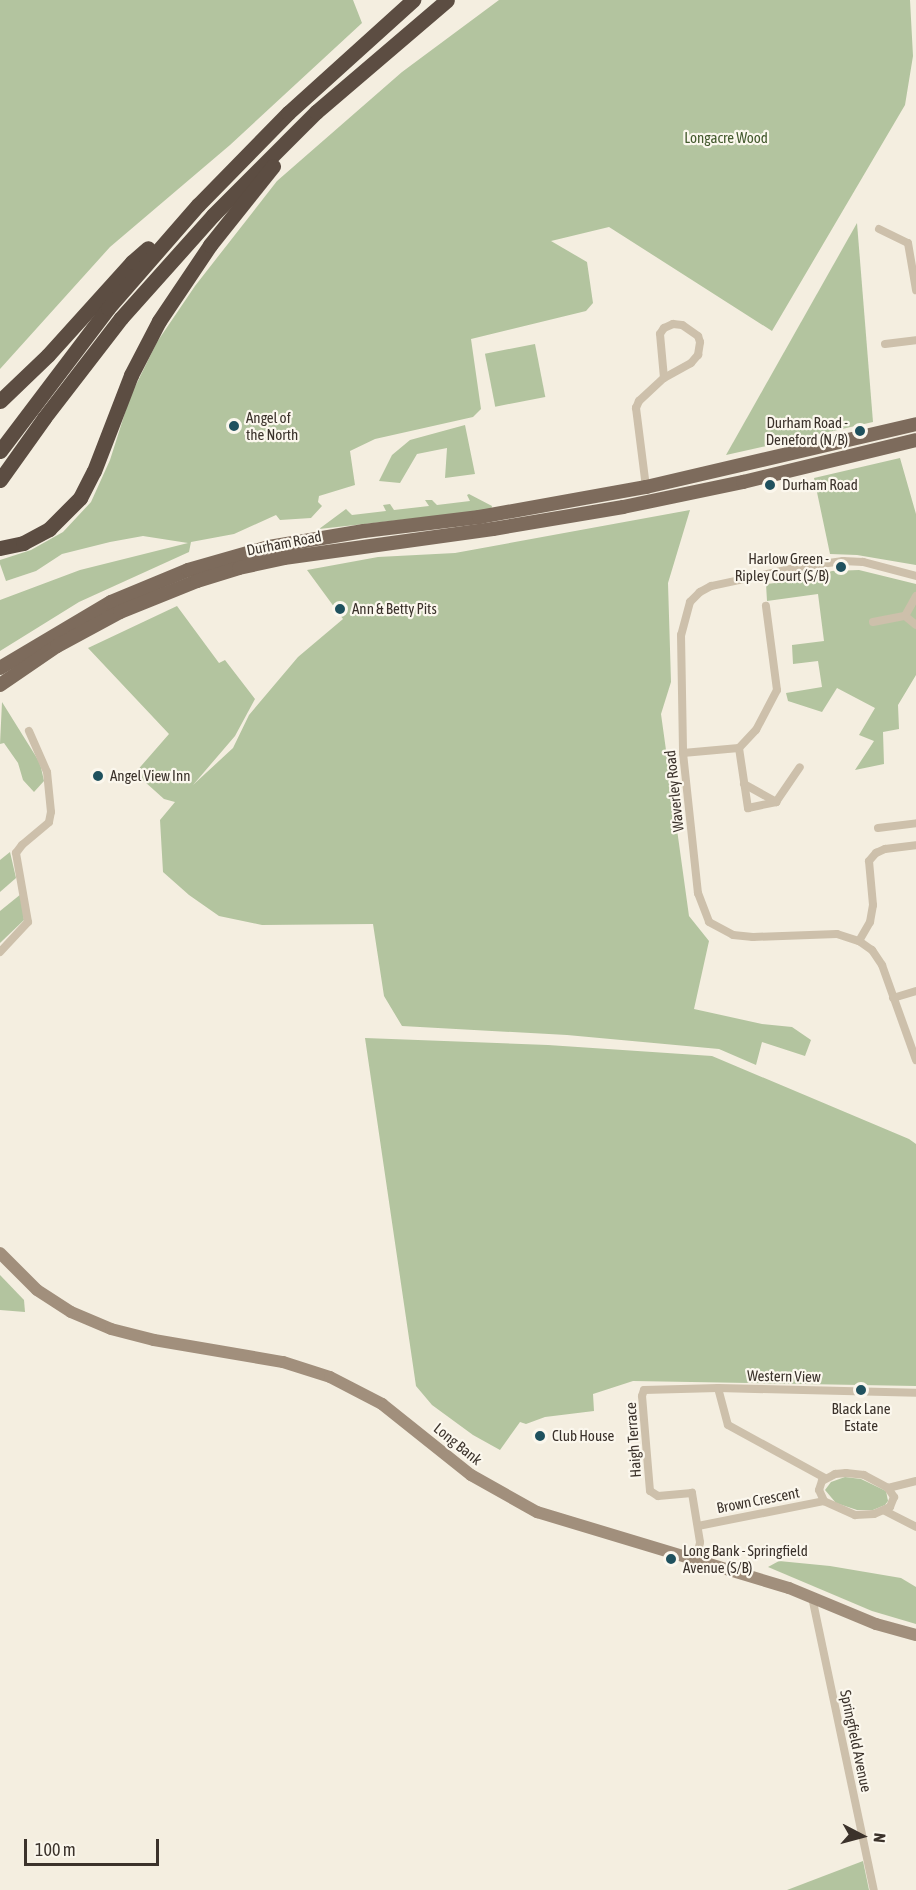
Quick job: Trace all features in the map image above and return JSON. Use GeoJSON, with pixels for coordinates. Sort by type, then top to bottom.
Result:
{"type":"FeatureCollection","features":[{"type":"Feature","properties":{"kind":"highway"},"geometry":{"type":"LineString","coordinates":[[0,451],[108,308],[198,205],[288,113],[413,0]]}},
{"type":"Feature","properties":{"kind":"highway"},"geometry":{"type":"LineString","coordinates":[[0,480],[83,366],[154,280],[213,215],[316,112],[447,0]]}},
{"type":"Feature","properties":{"kind":"highway"},"geometry":{"type":"LineString","coordinates":[[0,548],[23,543],[49,529],[80,498],[94,471],[131,375],[159,321],[210,245],[316,112]]}},
{"type":"Feature","properties":{"kind":"highway"},"geometry":{"type":"LineString","coordinates":[[0,401],[48,355],[132,262],[198,205]]}},
{"type":"Feature","properties":{"kind":"main road","name":"Durham Road"},"geometry":{"type":"LineString","coordinates":[[0,668],[111,602],[207,564],[286,543],[479,517],[646,487],[916,424]]}},
{"type":"Feature","properties":{"kind":"main road","name":"Durham Road"},"geometry":{"type":"LineString","coordinates":[[0,685],[57,646],[120,612],[197,581],[239,568],[284,558],[493,529],[623,507],[743,482],[916,440]]}},
{"type":"Feature","properties":{"kind":"main road","name":"Long Bank"},"geometry":{"type":"LineString","coordinates":[[0,1253],[37,1290],[71,1312],[131,1335],[283,1362],[330,1377],[390,1409],[471,1475],[519,1504],[557,1519],[812,1597],[876,1624],[916,1635]]}},
{"type":"Feature","properties":{"kind":"street"},"geometry":{"type":"LineString","coordinates":[[879,229],[908,243],[916,290]]}},
{"type":"Feature","properties":{"kind":"street"},"geometry":{"type":"LineString","coordinates":[[646,487],[636,408],[639,401],[664,378],[691,363],[698,355],[700,342],[698,336],[682,325],[673,324],[664,327],[660,334],[664,378]]}},
{"type":"Feature","properties":{"kind":"street"},"geometry":{"type":"LineString","coordinates":[[885,344],[916,340]]}},
{"type":"Feature","properties":{"kind":"street","name":"Waverley Road"},"geometry":{"type":"LineString","coordinates":[[859,941],[837,934],[753,938],[733,935],[709,922],[698,893],[683,753],[681,635],[690,602],[700,592],[711,586],[800,567],[843,561],[863,562],[916,576]]}},
{"type":"Feature","properties":{"kind":"street"},"geometry":{"type":"LineString","coordinates":[[905,616],[916,596]]}},
{"type":"Feature","properties":{"kind":"street"},"geometry":{"type":"LineString","coordinates":[[683,753],[739,748],[756,730],[777,690],[766,606]]}},
{"type":"Feature","properties":{"kind":"street"},"geometry":{"type":"LineString","coordinates":[[873,622],[905,616]]}},
{"type":"Feature","properties":{"kind":"street"},"geometry":{"type":"LineString","coordinates":[[905,616],[916,626]]}},
{"type":"Feature","properties":{"kind":"street"},"geometry":{"type":"LineString","coordinates":[[0,952],[28,922],[16,853],[22,845],[50,822],[47,772],[29,731]]}},
{"type":"Feature","properties":{"kind":"street"},"geometry":{"type":"LineString","coordinates":[[739,748],[748,808],[776,802],[800,767]]}},
{"type":"Feature","properties":{"kind":"street"},"geometry":{"type":"LineString","coordinates":[[744,784],[776,802]]}},
{"type":"Feature","properties":{"kind":"street"},"geometry":{"type":"LineString","coordinates":[[878,828],[916,823]]}},
{"type":"Feature","properties":{"kind":"street"},"geometry":{"type":"LineString","coordinates":[[916,844],[885,849],[876,853],[869,861],[873,905],[870,922],[859,941],[872,950],[882,965],[916,1060]]}},
{"type":"Feature","properties":{"kind":"street"},"geometry":{"type":"LineString","coordinates":[[893,998],[916,991]]}},
{"type":"Feature","properties":{"kind":"street","name":"Haigh Terrace"},"geometry":{"type":"LineString","coordinates":[[652,1388],[644,1390],[642,1396],[650,1491],[658,1496],[692,1493],[700,1542],[696,1560]]}},
{"type":"Feature","properties":{"kind":"street","name":"Western View"},"geometry":{"type":"LineString","coordinates":[[652,1388],[916,1393]]}},
{"type":"Feature","properties":{"kind":"street"},"geometry":{"type":"LineString","coordinates":[[718,1388],[728,1425],[825,1478]]}},
{"type":"Feature","properties":{"kind":"street"},"geometry":{"type":"LineString","coordinates":[[856,1473],[872,1478],[888,1488],[894,1497],[885,1511],[874,1515],[855,1515],[824,1501],[819,1490],[825,1478],[835,1474],[856,1473]]}},
{"type":"Feature","properties":{"kind":"street"},"geometry":{"type":"LineString","coordinates":[[888,1488],[916,1481]]}},
{"type":"Feature","properties":{"kind":"street","name":"Brown Crescent"},"geometry":{"type":"LineString","coordinates":[[698,1526],[824,1501]]}},
{"type":"Feature","properties":{"kind":"street"},"geometry":{"type":"LineString","coordinates":[[885,1511],[916,1527]]}},
{"type":"Feature","properties":{"kind":"street","name":"Springfield Avenue"},"geometry":{"type":"LineString","coordinates":[[812,1597],[874,1890]]}},
{"type":"Feature","properties":{"kind":"green space"},"geometry":{"type":"Polygon","coordinates":[[[0,0],[353,0],[362,23],[230,145],[110,247],[0,369],[0,0]]]}},
{"type":"Feature","properties":{"kind":"green space","name":"Longacre Wood"},"geometry":{"type":"Polygon","coordinates":[[[499,0],[910,0],[913,56],[905,105],[772,331],[609,227],[551,241],[587,262],[593,303],[586,311],[471,339],[481,409],[473,417],[375,439],[350,451],[355,485],[319,496],[318,502],[322,506],[311,518],[280,520],[276,515],[234,534],[191,542],[189,552],[79,602],[0,651],[0,600],[80,570],[188,543],[143,536],[110,542],[62,554],[36,571],[6,581],[0,564],[0,560],[31,550],[63,532],[91,502],[110,460],[130,397],[157,342],[195,286],[277,181],[402,72],[499,0]]]}},
{"type":"Feature","properties":{"kind":"green space"},"geometry":{"type":"Polygon","coordinates":[[[857,223],[873,422],[726,455],[857,223]]]}},
{"type":"Feature","properties":{"kind":"green space"},"geometry":{"type":"Polygon","coordinates":[[[535,344],[545,397],[495,407],[485,354],[535,344]]]}},
{"type":"Feature","properties":{"kind":"green space"},"geometry":{"type":"Polygon","coordinates":[[[465,425],[475,474],[445,478],[447,448],[417,454],[400,483],[379,481],[392,455],[410,440],[465,425]]]}},
{"type":"Feature","properties":{"kind":"green space"},"geometry":{"type":"Polygon","coordinates":[[[900,458],[916,514],[916,565],[857,555],[830,554],[814,478],[900,458]]]}},
{"type":"Feature","properties":{"kind":"green space"},"geometry":{"type":"Polygon","coordinates":[[[467,495],[492,506],[491,510],[319,529],[346,509],[352,515],[386,511],[383,505],[390,504],[394,510],[429,506],[425,500],[432,500],[437,505],[470,501],[467,495]]]}},
{"type":"Feature","properties":{"kind":"green space"},"geometry":{"type":"Polygon","coordinates":[[[690,510],[668,583],[671,682],[661,714],[689,916],[709,941],[694,1009],[762,1024],[792,1027],[811,1040],[805,1056],[762,1042],[756,1065],[719,1049],[567,1035],[402,1026],[384,996],[373,924],[262,925],[219,916],[189,895],[163,872],[160,820],[175,802],[164,799],[135,773],[169,734],[88,648],[177,606],[219,663],[225,660],[255,699],[235,736],[193,785],[233,748],[249,715],[298,657],[343,619],[307,570],[378,557],[455,553],[690,510]]]}},
{"type":"Feature","properties":{"kind":"green space"},"geometry":{"type":"Polygon","coordinates":[[[859,570],[916,584],[916,675],[898,705],[899,729],[883,732],[884,764],[855,770],[874,741],[859,735],[875,708],[837,688],[822,712],[788,701],[786,693],[822,687],[818,661],[793,664],[792,645],[824,641],[818,594],[767,601],[766,584],[805,580],[832,571],[859,570]]]}},
{"type":"Feature","properties":{"kind":"green space"},"geometry":{"type":"Polygon","coordinates":[[[2,702],[40,763],[44,781],[34,792],[23,780],[18,763],[4,743],[0,744],[2,702]]]}},
{"type":"Feature","properties":{"kind":"green space"},"geometry":{"type":"Polygon","coordinates":[[[10,852],[16,878],[0,892],[0,860],[10,852]]]}},
{"type":"Feature","properties":{"kind":"green space"},"geometry":{"type":"Polygon","coordinates":[[[21,894],[24,920],[0,943],[0,911],[21,894]]]}},
{"type":"Feature","properties":{"kind":"green space"},"geometry":{"type":"Polygon","coordinates":[[[365,1038],[548,1045],[712,1056],[909,1139],[916,1144],[916,1386],[633,1381],[593,1394],[594,1411],[545,1417],[526,1424],[520,1422],[500,1450],[473,1435],[432,1405],[416,1386],[365,1038]]]}},
{"type":"Feature","properties":{"kind":"green space"},"geometry":{"type":"Polygon","coordinates":[[[0,1275],[24,1300],[25,1312],[0,1310],[0,1275]]]}},
{"type":"Feature","properties":{"kind":"green space"},"geometry":{"type":"Polygon","coordinates":[[[845,1477],[861,1479],[886,1491],[888,1501],[885,1505],[873,1510],[857,1510],[836,1503],[825,1490],[831,1482],[845,1477]]]}},
{"type":"Feature","properties":{"kind":"green space"},"geometry":{"type":"Polygon","coordinates":[[[779,1561],[830,1566],[901,1578],[916,1587],[916,1624],[872,1611],[768,1567],[779,1561]]]}},
{"type":"Feature","properties":{"kind":"green space"},"geometry":{"type":"Polygon","coordinates":[[[863,1861],[869,1890],[787,1890],[863,1861]]]}},
{"type":"Feature","properties":{"kind":"place","name":"Angel of the North"},"geometry":{"type":"Point","coordinates":[234,426]}},
{"type":"Feature","properties":{"kind":"place","name":"Durham Road - Deneford (N/B)"},"geometry":{"type":"Point","coordinates":[860,431]}},
{"type":"Feature","properties":{"kind":"place","name":"Durham Road"},"geometry":{"type":"Point","coordinates":[770,485]}},
{"type":"Feature","properties":{"kind":"place","name":"Harlow Green - Ripley Court (S/B)"},"geometry":{"type":"Point","coordinates":[841,567]}},
{"type":"Feature","properties":{"kind":"place","name":"Ann & Betty Pits"},"geometry":{"type":"Point","coordinates":[340,609]}},
{"type":"Feature","properties":{"kind":"place","name":"Angel View Inn"},"geometry":{"type":"Point","coordinates":[98,776]}},
{"type":"Feature","properties":{"kind":"place","name":"Black Lane Estate"},"geometry":{"type":"Point","coordinates":[861,1390]}},
{"type":"Feature","properties":{"kind":"place","name":"Club House"},"geometry":{"type":"Point","coordinates":[540,1436]}},
{"type":"Feature","properties":{"kind":"place","name":"Long Bank - Springfield Avenue (S/B)"},"geometry":{"type":"Point","coordinates":[671,1559]}}]}
